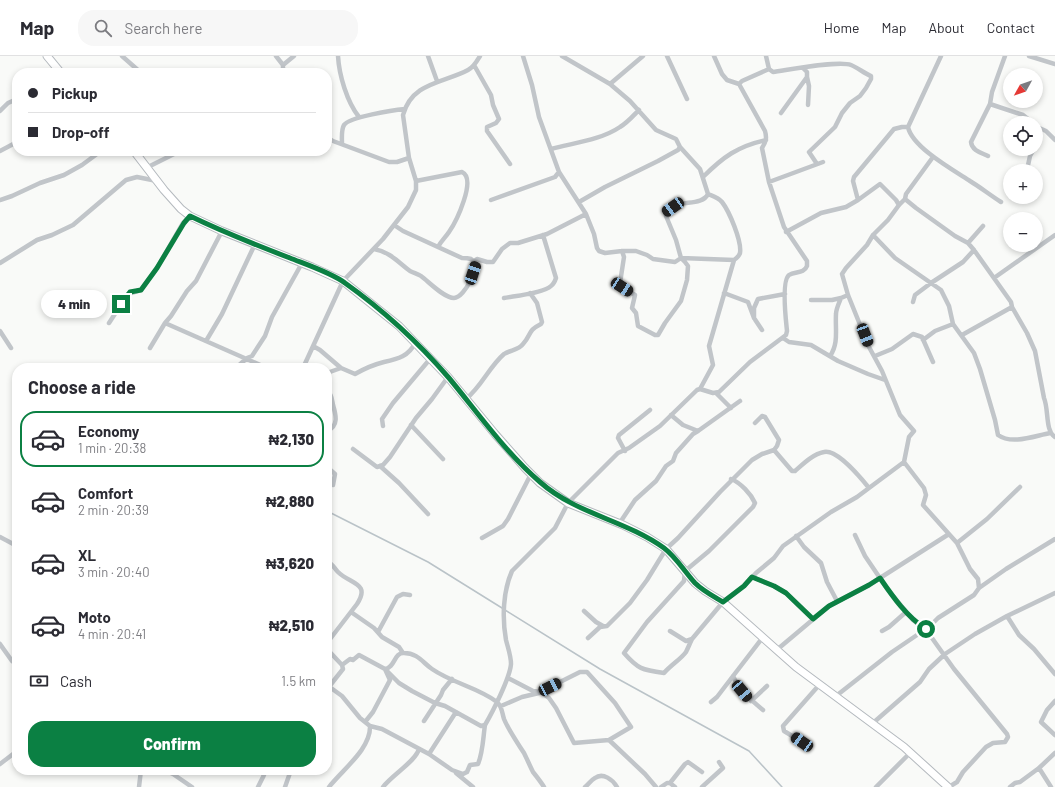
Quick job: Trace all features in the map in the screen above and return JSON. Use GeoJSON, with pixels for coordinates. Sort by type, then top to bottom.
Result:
{"type":"FeatureCollection","features":[{"type":"Feature","properties":{"kind":"street"},"geometry":{"type":"LineString","coordinates":[[47,56],[55,68]]}},
{"type":"Feature","properties":{"kind":"street"},"geometry":{"type":"LineString","coordinates":[[123,56],[134,68]]}},
{"type":"Feature","properties":{"kind":"street"},"geometry":{"type":"LineString","coordinates":[[276,56],[283,65],[294,56]]}},
{"type":"Feature","properties":{"kind":"street"},"geometry":{"type":"LineString","coordinates":[[338,56],[339,69],[348,97],[359,117]]}},
{"type":"Feature","properties":{"kind":"street"},"geometry":{"type":"LineString","coordinates":[[428,56],[437,81]]}},
{"type":"Feature","properties":{"kind":"street"},"geometry":{"type":"LineString","coordinates":[[305,363],[343,281],[383,239],[408,207],[416,190],[416,181],[409,158],[403,115],[405,108],[412,97],[418,92],[437,81],[469,70],[480,56]]}},
{"type":"Feature","properties":{"kind":"street"},"geometry":{"type":"LineString","coordinates":[[523,56],[532,85],[539,117],[552,149],[559,172],[586,214],[599,251],[605,253],[636,251],[653,259],[675,262],[681,258],[734,260]]}},
{"type":"Feature","properties":{"kind":"street"},"geometry":{"type":"LineString","coordinates":[[610,84],[643,56]]}},
{"type":"Feature","properties":{"kind":"street"},"geometry":{"type":"LineString","coordinates":[[667,56],[687,99]]}},
{"type":"Feature","properties":{"kind":"street"},"geometry":{"type":"LineString","coordinates":[[714,56],[722,74],[727,80],[739,84],[765,131],[766,140],[762,148],[768,182],[786,232],[806,261],[807,266],[803,271],[787,276],[785,280],[787,332],[782,338],[750,362],[732,378],[727,386],[716,393]]}},
{"type":"Feature","properties":{"kind":"street"},"geometry":{"type":"LineString","coordinates":[[766,56],[769,69],[773,72],[847,64],[871,78],[860,96],[850,103],[842,113],[835,127],[808,152],[817,164]]}},
{"type":"Feature","properties":{"kind":"street"},"geometry":{"type":"LineString","coordinates":[[908,127],[941,56]]}},
{"type":"Feature","properties":{"kind":"street"},"geometry":{"type":"LineString","coordinates":[[988,156],[973,149],[971,145],[972,139],[990,104],[992,92],[1005,56]]}},
{"type":"Feature","properties":{"kind":"street"},"geometry":{"type":"LineString","coordinates":[[1029,56],[1055,64]]}},
{"type":"Feature","properties":{"kind":"street"},"geometry":{"type":"LineString","coordinates":[[564,57],[610,84],[630,101],[656,130],[676,138],[680,146],[700,169],[708,194]]}},
{"type":"Feature","properties":{"kind":"street"},"geometry":{"type":"LineString","coordinates":[[474,65],[491,95],[493,105],[499,119],[496,123],[487,127],[487,131],[510,164]]}},
{"type":"Feature","properties":{"kind":"street"},"geometry":{"type":"LineString","coordinates":[[803,68],[807,72],[809,86],[808,105]]}},
{"type":"Feature","properties":{"kind":"street"},"geometry":{"type":"LineString","coordinates":[[739,84],[742,81],[769,69]]}},
{"type":"Feature","properties":{"kind":"street"},"geometry":{"type":"LineString","coordinates":[[781,113],[807,77]]}},
{"type":"Feature","properties":{"kind":"street"},"geometry":{"type":"LineString","coordinates":[[0,111],[12,101]]}},
{"type":"Feature","properties":{"kind":"street"},"geometry":{"type":"LineString","coordinates":[[990,104],[1024,116]]}},
{"type":"Feature","properties":{"kind":"street"},"geometry":{"type":"LineString","coordinates":[[342,144],[343,127],[346,123],[359,117],[377,114],[388,110],[405,108]]}},
{"type":"Feature","properties":{"kind":"street"},"geometry":{"type":"LineString","coordinates":[[552,149],[595,138],[619,128],[631,119],[639,110]]}},
{"type":"Feature","properties":{"kind":"street"},"geometry":{"type":"LineString","coordinates":[[908,127],[912,135],[933,157],[1000,202]]}},
{"type":"Feature","properties":{"kind":"street"},"geometry":{"type":"LineString","coordinates":[[858,200],[854,177],[894,129],[908,127]]}},
{"type":"Feature","properties":{"kind":"street"},"geometry":{"type":"LineString","coordinates":[[1043,130],[1055,140]]}},
{"type":"Feature","properties":{"kind":"street"},"geometry":{"type":"LineString","coordinates":[[332,139],[389,162],[397,162],[409,158]]}},
{"type":"Feature","properties":{"kind":"street"},"geometry":{"type":"LineString","coordinates":[[703,177],[722,159],[733,152],[753,143],[766,140]]}},
{"type":"Feature","properties":{"kind":"street"},"geometry":{"type":"LineString","coordinates":[[0,150],[12,144]]}},
{"type":"Feature","properties":{"kind":"street"},"geometry":{"type":"LineString","coordinates":[[579,202],[678,150],[680,146]]}},
{"type":"Feature","properties":{"kind":"street"},"geometry":{"type":"LineString","coordinates":[[0,200],[64,174],[82,165],[94,156]]}},
{"type":"Feature","properties":{"kind":"street"},"geometry":{"type":"LineString","coordinates":[[138,156],[181,209],[190,216],[222,231],[302,262],[343,281],[399,326],[448,377],[495,434],[540,483],[568,503],[647,537],[666,549],[704,591],[723,602],[796,667],[911,752],[949,787],[957,782],[963,772],[986,747],[993,743],[1005,742],[1008,736],[967,686],[926,629],[913,620],[880,578],[865,556],[855,534]]}},
{"type":"Feature","properties":{"kind":"street"},"geometry":{"type":"LineString","coordinates":[[146,168],[170,156]]}},
{"type":"Feature","properties":{"kind":"street"},"geometry":{"type":"LineString","coordinates":[[732,479],[738,482],[753,499],[755,503],[753,507],[709,551],[685,571],[684,581],[647,622],[624,653],[635,665],[649,671],[664,673],[686,651],[692,639],[723,602],[744,586],[774,558],[784,546],[831,512],[870,488],[904,462],[909,437],[914,431],[900,415],[875,356],[869,347],[848,295],[842,274],[888,220],[898,205],[905,199],[906,194],[933,157]]}},
{"type":"Feature","properties":{"kind":"street"},"geometry":{"type":"LineString","coordinates":[[768,182],[823,162]]}},
{"type":"Feature","properties":{"kind":"street"},"geometry":{"type":"LineString","coordinates":[[416,181],[462,172],[466,174],[468,178],[465,199],[449,232],[441,240],[438,247]]}},
{"type":"Feature","properties":{"kind":"street"},"geometry":{"type":"LineString","coordinates":[[491,200],[555,177],[559,172]]}},
{"type":"Feature","properties":{"kind":"street"},"geometry":{"type":"LineString","coordinates":[[0,263],[37,240],[73,225],[126,180],[137,177],[157,181]]}},
{"type":"Feature","properties":{"kind":"street"},"geometry":{"type":"LineString","coordinates":[[786,232],[821,213],[846,207],[880,184],[896,200],[898,205]]}},
{"type":"Feature","properties":{"kind":"street"},"geometry":{"type":"LineString","coordinates":[[622,251],[624,257],[621,285],[634,295],[632,308],[636,313],[638,326],[655,335],[658,335],[681,301],[687,280],[688,266],[681,258],[676,240],[666,216],[666,212],[681,204],[698,201],[706,197],[708,194]]}},
{"type":"Feature","properties":{"kind":"street"},"geometry":{"type":"LineString","coordinates":[[452,770],[463,774],[469,770],[470,765],[478,764],[482,756],[481,747],[485,725],[499,704],[508,678],[511,664],[504,624],[505,596],[508,580],[512,571],[555,528],[568,503],[618,453],[625,451],[646,437],[669,419],[678,407],[700,389],[713,365],[709,346],[734,260],[738,257],[740,246],[727,209],[717,197],[708,194]]}},
{"type":"Feature","properties":{"kind":"street"},"geometry":{"type":"LineString","coordinates":[[905,199],[968,244],[974,250],[1011,302],[1012,307],[1027,333],[1035,351],[1041,375],[1044,398],[1047,406],[1048,429],[1055,437]]}},
{"type":"Feature","properties":{"kind":"street"},"geometry":{"type":"LineString","coordinates":[[394,224],[403,231],[462,258],[470,258],[474,261],[477,259],[493,262],[502,249],[510,243],[518,243],[543,235],[586,214]]}},
{"type":"Feature","properties":{"kind":"street"},"geometry":{"type":"LineString","coordinates":[[108,323],[128,294],[141,290],[190,216]]}},
{"type":"Feature","properties":{"kind":"street"},"geometry":{"type":"LineString","coordinates":[[968,244],[983,226]]}},
{"type":"Feature","properties":{"kind":"street"},"geometry":{"type":"LineString","coordinates":[[150,348],[165,323],[187,291],[196,281],[222,231]]}},
{"type":"Feature","properties":{"kind":"street"},"geometry":{"type":"LineString","coordinates":[[504,298],[550,287],[555,282],[556,278],[543,235]]}},
{"type":"Feature","properties":{"kind":"street"},"geometry":{"type":"LineString","coordinates":[[874,235],[895,258],[940,290],[949,306],[953,324],[974,353],[995,420],[998,436],[1005,440],[1024,439],[1050,433]]}},
{"type":"Feature","properties":{"kind":"street"},"geometry":{"type":"LineString","coordinates":[[994,278],[1055,235]]}},
{"type":"Feature","properties":{"kind":"street"},"geometry":{"type":"LineString","coordinates":[[206,341],[222,314],[255,244]]}},
{"type":"Feature","properties":{"kind":"street"},"geometry":{"type":"LineString","coordinates":[[374,249],[384,251],[412,272],[421,275],[442,293],[453,298],[456,298],[463,293],[470,281],[475,265],[474,261]]}},
{"type":"Feature","properties":{"kind":"street"},"geometry":{"type":"LineString","coordinates":[[913,302],[915,295],[964,262],[974,250]]}},
{"type":"Feature","properties":{"kind":"street"},"geometry":{"type":"LineString","coordinates":[[242,363],[252,356],[265,336],[272,317],[302,262]]}},
{"type":"Feature","properties":{"kind":"street"},"geometry":{"type":"LineString","coordinates":[[466,399],[474,392],[506,352],[523,346],[534,327],[541,324],[542,322],[537,303],[530,293]]}},
{"type":"Feature","properties":{"kind":"street"},"geometry":{"type":"LineString","coordinates":[[724,293],[748,302],[754,318],[762,330]]}},
{"type":"Feature","properties":{"kind":"street"},"geometry":{"type":"LineString","coordinates":[[754,318],[754,308],[758,299],[785,294]]}},
{"type":"Feature","properties":{"kind":"street"},"geometry":{"type":"LineString","coordinates":[[811,300],[832,300],[848,295]]}},
{"type":"Feature","properties":{"kind":"street"},"geometry":{"type":"LineString","coordinates":[[830,356],[835,349],[836,313],[840,298]]}},
{"type":"Feature","properties":{"kind":"street"},"geometry":{"type":"LineString","coordinates":[[962,335],[1012,307]]}},
{"type":"Feature","properties":{"kind":"street"},"geometry":{"type":"LineString","coordinates":[[165,323],[257,363]]}},
{"type":"Feature","properties":{"kind":"street"},"geometry":{"type":"LineString","coordinates":[[923,340],[935,331],[953,324]]}},
{"type":"Feature","properties":{"kind":"street"},"geometry":{"type":"LineString","coordinates":[[0,331],[11,348]]}},
{"type":"Feature","properties":{"kind":"street"},"geometry":{"type":"LineString","coordinates":[[875,356],[892,349],[913,334],[922,337],[933,362]]}},
{"type":"Feature","properties":{"kind":"street"},"geometry":{"type":"LineString","coordinates":[[782,338],[789,342],[810,345],[868,374],[885,380]]}},
{"type":"Feature","properties":{"kind":"street"},"geometry":{"type":"LineString","coordinates":[[313,346],[341,368],[355,374],[373,366],[405,356],[412,350],[415,343]]}},
{"type":"Feature","properties":{"kind":"street"},"geometry":{"type":"LineString","coordinates":[[383,426],[382,419],[393,403],[430,358]]}},
{"type":"Feature","properties":{"kind":"street"},"geometry":{"type":"LineString","coordinates":[[332,371],[341,368]]}},
{"type":"Feature","properties":{"kind":"street"},"geometry":{"type":"LineString","coordinates":[[354,449],[377,467],[384,465],[410,425],[448,377]]}},
{"type":"Feature","properties":{"kind":"street"},"geometry":{"type":"LineString","coordinates":[[700,389],[716,393],[731,408]]}},
{"type":"Feature","properties":{"kind":"street"},"geometry":{"type":"LineString","coordinates":[[332,398],[337,420],[332,428]]}},
{"type":"Feature","properties":{"kind":"street"},"geometry":{"type":"LineString","coordinates":[[619,524],[635,500],[656,481],[666,466],[673,461],[676,454],[693,434],[740,401]]}},
{"type":"Feature","properties":{"kind":"street"},"geometry":{"type":"LineString","coordinates":[[625,451],[618,438],[619,435],[650,410]]}},
{"type":"Feature","properties":{"kind":"street"},"geometry":{"type":"LineString","coordinates":[[671,415],[683,425],[698,431]]}},
{"type":"Feature","properties":{"kind":"street"},"geometry":{"type":"LineString","coordinates":[[588,638],[603,626],[607,626],[630,603],[647,580],[666,549],[732,479],[752,460],[762,454],[774,450],[779,440],[765,417],[762,416],[755,422]]}},
{"type":"Feature","properties":{"kind":"street"},"geometry":{"type":"LineString","coordinates":[[410,425],[443,459]]}},
{"type":"Feature","properties":{"kind":"street"},"geometry":{"type":"LineString","coordinates":[[774,450],[792,471],[795,471],[817,455],[824,452],[829,452],[848,464],[870,488]]}},
{"type":"Feature","properties":{"kind":"street"},"geometry":{"type":"LineString","coordinates":[[904,462],[924,488],[926,495],[923,505],[957,543],[970,570],[978,579],[979,588]]}},
{"type":"Feature","properties":{"kind":"street"},"geometry":{"type":"LineString","coordinates":[[380,466],[399,483],[428,514]]}},
{"type":"Feature","properties":{"kind":"street"},"geometry":{"type":"LineString","coordinates":[[332,472],[334,474],[333,485]]}},
{"type":"Feature","properties":{"kind":"street"},"geometry":{"type":"LineString","coordinates":[[482,538],[503,526],[531,474]]}},
{"type":"Feature","properties":{"kind":"street"},"geometry":{"type":"LineString","coordinates":[[957,543],[987,519],[1020,487]]}},
{"type":"Feature","properties":{"kind":"street"},"geometry":{"type":"LineString","coordinates":[[774,646],[779,648],[784,645],[829,606],[869,585],[949,534]]}},
{"type":"Feature","properties":{"kind":"street"},"geometry":{"type":"LineString","coordinates":[[796,536],[804,547],[821,563],[827,582],[837,601]]}},
{"type":"Feature","properties":{"kind":"street"},"geometry":{"type":"LineString","coordinates":[[0,537],[12,543]]}},
{"type":"Feature","properties":{"kind":"street"},"geometry":{"type":"LineString","coordinates":[[836,696],[892,652],[930,626],[938,618],[974,595],[979,588],[1012,565],[1055,539]]}},
{"type":"Feature","properties":{"kind":"street"},"geometry":{"type":"LineString","coordinates":[[332,564],[339,573],[361,588],[362,592],[361,598],[332,636]]}},
{"type":"Feature","properties":{"kind":"street"},"geometry":{"type":"LineString","coordinates":[[752,577],[774,586],[786,593],[813,619]]}},
{"type":"Feature","properties":{"kind":"street"},"geometry":{"type":"LineString","coordinates":[[873,723],[920,682],[929,669],[945,654],[975,634],[1007,616],[1055,593]]}},
{"type":"Feature","properties":{"kind":"street"},"geometry":{"type":"LineString","coordinates":[[378,632],[397,597],[403,594],[410,595]]}},
{"type":"Feature","properties":{"kind":"street"},"geometry":{"type":"LineString","coordinates":[[584,611],[603,626]]}},
{"type":"Feature","properties":{"kind":"street"},"geometry":{"type":"LineString","coordinates":[[351,612],[399,647],[403,652],[418,658],[432,669],[499,704],[504,719],[534,773],[544,787]]}},
{"type":"Feature","properties":{"kind":"street"},"geometry":{"type":"LineString","coordinates":[[882,631],[889,627],[906,612]]}},
{"type":"Feature","properties":{"kind":"street"},"geometry":{"type":"LineString","coordinates":[[1007,616],[1019,635],[1034,649],[1055,674]]}},
{"type":"Feature","properties":{"kind":"street"},"geometry":{"type":"LineString","coordinates":[[670,631],[686,641],[692,639]]}},
{"type":"Feature","properties":{"kind":"street"},"geometry":{"type":"LineString","coordinates":[[711,702],[734,676],[763,637]]}},
{"type":"Feature","properties":{"kind":"street"},"geometry":{"type":"LineString","coordinates":[[0,644],[12,661]]}},
{"type":"Feature","properties":{"kind":"street"},"geometry":{"type":"LineString","coordinates":[[385,669],[388,669],[393,665],[397,657],[403,652]]}},
{"type":"Feature","properties":{"kind":"street"},"geometry":{"type":"LineString","coordinates":[[332,654],[344,669],[332,682]]}},
{"type":"Feature","properties":{"kind":"street"},"geometry":{"type":"LineString","coordinates":[[342,665],[350,659],[353,660],[359,655],[385,669],[399,683],[481,726],[485,725]]}},
{"type":"Feature","properties":{"kind":"street"},"geometry":{"type":"LineString","coordinates":[[365,722],[373,712],[390,680],[385,669]]}},
{"type":"Feature","properties":{"kind":"street"},"geometry":{"type":"LineString","coordinates":[[499,704],[540,692],[580,672],[587,672],[603,692],[615,703],[631,726],[609,740],[574,743],[556,708],[549,698],[540,692],[533,691],[508,678]]}},
{"type":"Feature","properties":{"kind":"street"},"geometry":{"type":"LineString","coordinates":[[734,676],[736,683],[751,701],[763,710]]}},
{"type":"Feature","properties":{"kind":"street"},"geometry":{"type":"LineString","coordinates":[[424,720],[443,690],[452,679]]}},
{"type":"Feature","properties":{"kind":"street"},"geometry":{"type":"LineString","coordinates":[[805,748],[802,742],[784,731],[783,726],[820,684]]}},
{"type":"Feature","properties":{"kind":"street"},"geometry":{"type":"LineString","coordinates":[[751,701],[767,686]]}},
{"type":"Feature","properties":{"kind":"street"},"geometry":{"type":"LineString","coordinates":[[332,689],[342,696],[370,726],[382,729],[429,754],[473,787]]}},
{"type":"Feature","properties":{"kind":"street"},"geometry":{"type":"LineString","coordinates":[[1055,701],[1047,710],[1041,722],[1055,735]]}},
{"type":"Feature","properties":{"kind":"street"},"geometry":{"type":"LineString","coordinates":[[429,754],[456,712]]}},
{"type":"Feature","properties":{"kind":"street"},"geometry":{"type":"LineString","coordinates":[[329,787],[364,746],[370,732],[370,726]]}},
{"type":"Feature","properties":{"kind":"street"},"geometry":{"type":"LineString","coordinates":[[609,740],[645,774],[656,787]]}},
{"type":"Feature","properties":{"kind":"street"},"geometry":{"type":"LineString","coordinates":[[384,787],[392,777],[416,757],[419,749]]}},
{"type":"Feature","properties":{"kind":"street"},"geometry":{"type":"LineString","coordinates":[[876,787],[911,752]]}},
{"type":"Feature","properties":{"kind":"street"},"geometry":{"type":"LineString","coordinates":[[1010,787],[1015,783],[1020,782],[1039,768],[1055,753]]}},
{"type":"Feature","properties":{"kind":"street"},"geometry":{"type":"LineString","coordinates":[[0,764],[12,756]]}},
{"type":"Feature","properties":{"kind":"street"},"geometry":{"type":"LineString","coordinates":[[661,787],[666,783],[670,783],[688,762],[702,772]]}},
{"type":"Feature","properties":{"kind":"street"},"geometry":{"type":"LineString","coordinates":[[702,787],[723,768],[719,762]]}},
{"type":"Feature","properties":{"kind":"street"},"geometry":{"type":"LineString","coordinates":[[1039,768],[1052,787]]}},
{"type":"Feature","properties":{"kind":"street"},"geometry":{"type":"LineString","coordinates":[[139,787],[140,775]]}},
{"type":"Feature","properties":{"kind":"street"},"geometry":{"type":"LineString","coordinates":[[178,775],[192,787]]}},
{"type":"Feature","properties":{"kind":"street"},"geometry":{"type":"LineString","coordinates":[[258,787],[264,775]]}},
{"type":"Feature","properties":{"kind":"street"},"geometry":{"type":"LineString","coordinates":[[285,787],[289,775]]}},
{"type":"Feature","properties":{"kind":"street"},"geometry":{"type":"LineString","coordinates":[[585,787],[590,784],[594,778],[601,776],[614,782],[617,787]]}},
{"type":"Feature","properties":{"kind":"street"},"geometry":{"type":"LineString","coordinates":[[670,783],[675,787]]}},
{"type":"Feature","properties":{"kind":"waterway"},"geometry":{"type":"LineString","coordinates":[[332,514],[428,562],[502,608]]}},
{"type":"Feature","properties":{"kind":"waterway"},"geometry":{"type":"LineString","coordinates":[[505,610],[600,669],[749,751],[782,787]]}},
{"type":"Feature","properties":{"kind":"route"},"geometry":{"type":"LineString","coordinates":[[121,304],[130,292],[141,290],[190,216],[222,231],[343,281],[399,326],[448,377],[495,434],[540,483],[568,503],[623,525],[647,537],[666,549],[695,583],[704,591],[723,602],[744,586],[752,577],[774,586],[786,593],[813,619],[837,601],[880,578],[913,620],[926,629]]}}]}
